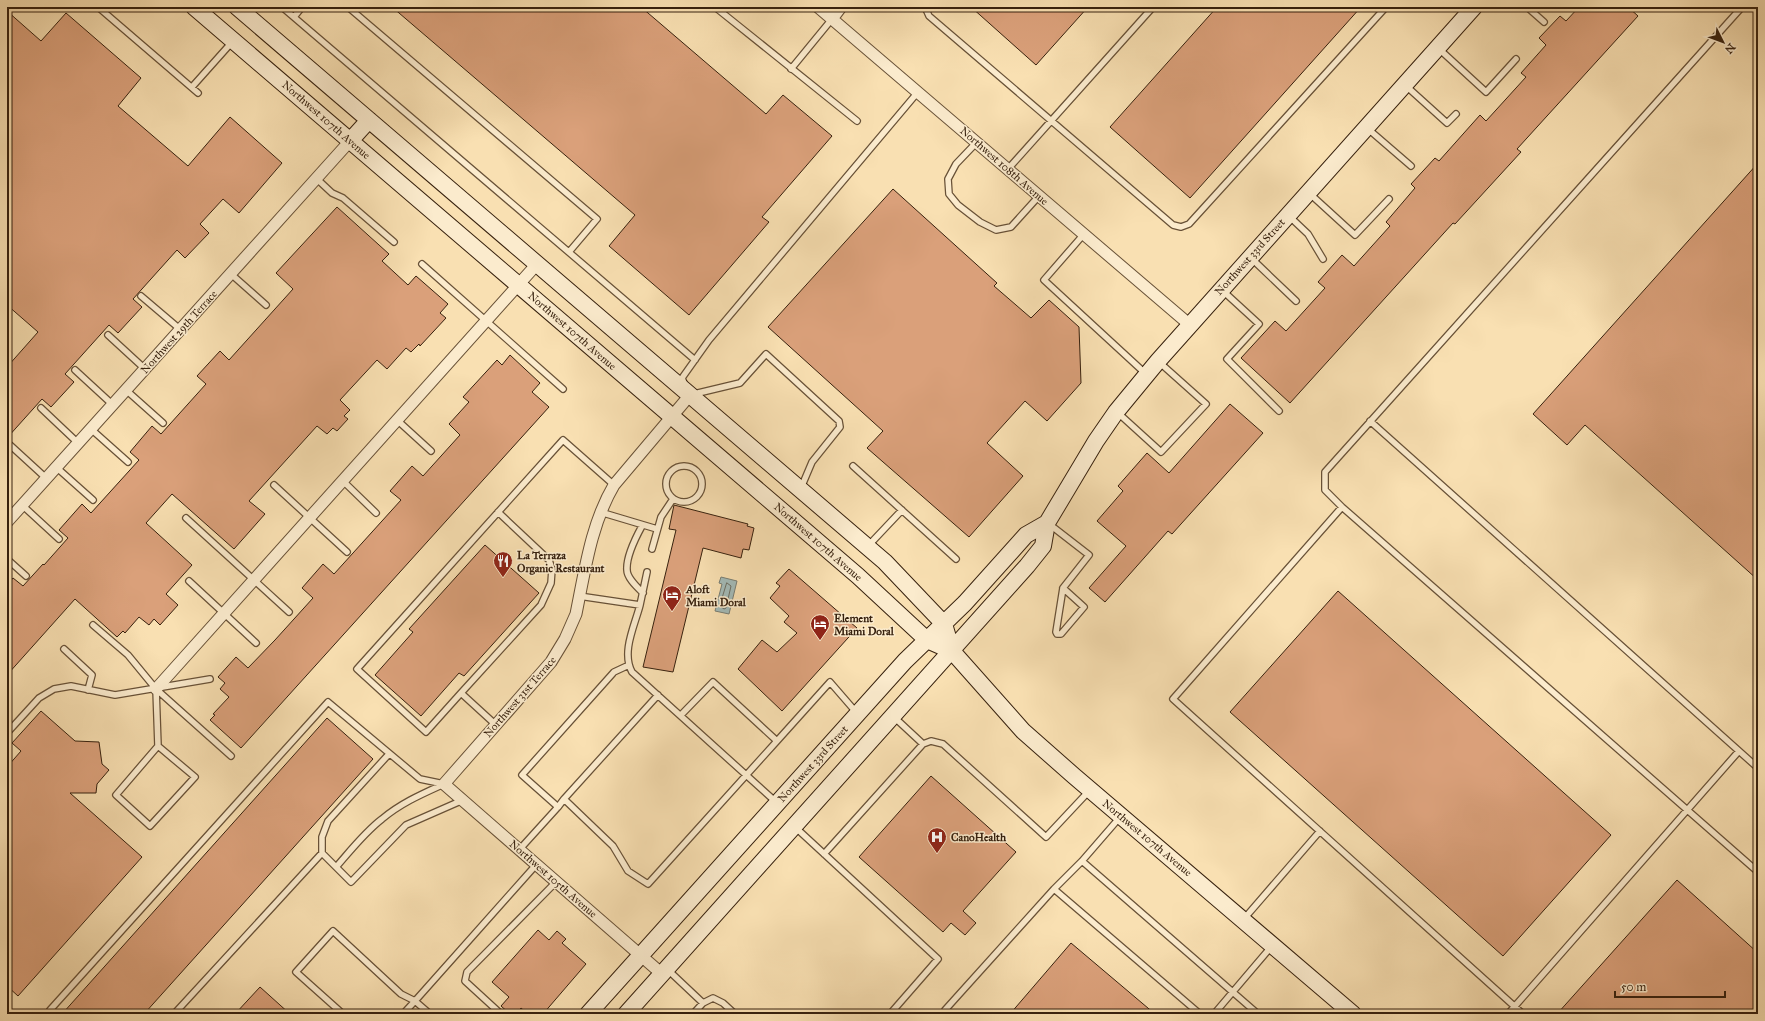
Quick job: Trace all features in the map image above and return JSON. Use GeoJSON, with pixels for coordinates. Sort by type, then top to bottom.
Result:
{"type":"FeatureCollection","features":[{"type":"Feature","properties":{"kind":"main road","name":"Northwest 107th Avenue"},"geometry":{"type":"LineString","coordinates":[[194,7],[871,587],[927,640],[952,651],[1023,731],[1090,790],[1354,1014]]}},
{"type":"Feature","properties":{"kind":"main road","name":"Northwest 107th Avenue"},"geometry":{"type":"LineString","coordinates":[[238,7],[898,574],[944,624],[952,651]]}},
{"type":"Feature","properties":{"kind":"main road","name":"Northwest 33rd Street"},"geometry":{"type":"LineString","coordinates":[[626,1014],[894,717],[1040,551],[1043,546],[1047,523],[1096,441],[1116,412],[1146,374],[1474,7]]}},
{"type":"Feature","properties":{"kind":"main road"},"geometry":{"type":"LineString","coordinates":[[350,141],[369,120]]}},
{"type":"Feature","properties":{"kind":"main road","name":"Northwest 33rd Street"},"geometry":{"type":"LineString","coordinates":[[588,1014],[858,714],[927,640],[944,624],[1026,535],[1047,523]]}},
{"type":"Feature","properties":{"kind":"street","name":"Northwest 108th Avenue"},"geometry":{"type":"LineString","coordinates":[[818,7],[977,141],[1190,325]]}},
{"type":"Feature","properties":{"kind":"street"},"geometry":{"type":"LineString","coordinates":[[832,19],[841,7]]}},
{"type":"Feature","properties":{"kind":"street","name":"Northwest 29th Terrace"},"geometry":{"type":"LineString","coordinates":[[8,518],[56,468],[350,141]]}},
{"type":"Feature","properties":{"kind":"street"},"geometry":{"type":"LineString","coordinates":[[156,689],[537,264]]}},
{"type":"Feature","properties":{"kind":"street","name":"Northwest 31st Terrace"},"geometry":{"type":"LineString","coordinates":[[444,784],[558,653],[571,627],[600,512],[614,485],[690,395]]}},
{"type":"Feature","properties":{"kind":"street","name":"Northwest 105th Avenue"},"geometry":{"type":"LineString","coordinates":[[444,784],[640,956],[664,972]]}},
{"type":"Feature","properties":{"kind":"lane"},"geometry":{"type":"LineString","coordinates":[[98,7],[198,93]]}},
{"type":"Feature","properties":{"kind":"lane"},"geometry":{"type":"LineString","coordinates":[[282,7],[695,360]]}},
{"type":"Feature","properties":{"kind":"lane"},"geometry":{"type":"LineString","coordinates":[[294,17],[302,7]]}},
{"type":"Feature","properties":{"kind":"lane"},"geometry":{"type":"LineString","coordinates":[[348,7],[597,219],[569,252]]}},
{"type":"Feature","properties":{"kind":"lane"},"geometry":{"type":"LineString","coordinates":[[715,7],[857,121]]}},
{"type":"Feature","properties":{"kind":"lane"},"geometry":{"type":"LineString","coordinates":[[925,7],[928,16],[1173,225],[1181,227],[1189,224],[1386,7]]}},
{"type":"Feature","properties":{"kind":"lane"},"geometry":{"type":"LineString","coordinates":[[1008,169],[1050,120],[1153,7]]}},
{"type":"Feature","properties":{"kind":"lane"},"geometry":{"type":"LineString","coordinates":[[1528,7],[1544,22]]}},
{"type":"Feature","properties":{"kind":"lane"},"geometry":{"type":"LineString","coordinates":[[1742,7],[1325,472],[1325,490],[1342,508],[1758,872]]}},
{"type":"Feature","properties":{"kind":"lane"},"geometry":{"type":"LineString","coordinates":[[791,69],[832,19]]}},
{"type":"Feature","properties":{"kind":"lane"},"geometry":{"type":"LineString","coordinates":[[192,87],[233,40]]}},
{"type":"Feature","properties":{"kind":"lane"},"geometry":{"type":"LineString","coordinates":[[1438,48],[1486,92],[1516,59]]}},
{"type":"Feature","properties":{"kind":"lane"},"geometry":{"type":"LineString","coordinates":[[1405,84],[1447,123],[1456,114]]}},
{"type":"Feature","properties":{"kind":"lane"},"geometry":{"type":"LineString","coordinates":[[800,489],[812,462],[840,427],[839,421],[766,354],[740,383],[690,395],[682,378],[709,340],[919,92]]}},
{"type":"Feature","properties":{"kind":"lane"},"geometry":{"type":"LineString","coordinates":[[1367,127],[1411,166]]}},
{"type":"Feature","properties":{"kind":"lane"},"geometry":{"type":"LineString","coordinates":[[977,141],[956,164],[948,179],[948,194],[958,205],[980,222],[996,230],[1011,227],[1039,196]]}},
{"type":"Feature","properties":{"kind":"lane"},"geometry":{"type":"LineString","coordinates":[[317,179],[332,193],[343,198],[394,242]]}},
{"type":"Feature","properties":{"kind":"lane"},"geometry":{"type":"LineString","coordinates":[[1308,192],[1355,235],[1389,199]]}},
{"type":"Feature","properties":{"kind":"lane"},"geometry":{"type":"LineString","coordinates":[[1288,215],[1308,234],[1323,259]]}},
{"type":"Feature","properties":{"kind":"lane"},"geometry":{"type":"LineString","coordinates":[[1084,234],[1044,280],[1146,374]]}},
{"type":"Feature","properties":{"kind":"lane"},"geometry":{"type":"LineString","coordinates":[[1250,258],[1296,301]]}},
{"type":"Feature","properties":{"kind":"lane"},"geometry":{"type":"LineString","coordinates":[[422,264],[563,389]]}},
{"type":"Feature","properties":{"kind":"lane"},"geometry":{"type":"LineString","coordinates":[[231,274],[266,305]]}},
{"type":"Feature","properties":{"kind":"lane"},"geometry":{"type":"LineString","coordinates":[[1222,289],[1259,324],[1227,360],[1279,411]]}},
{"type":"Feature","properties":{"kind":"lane"},"geometry":{"type":"LineString","coordinates":[[141,296],[181,330]]}},
{"type":"Feature","properties":{"kind":"lane"},"geometry":{"type":"LineString","coordinates":[[108,335],[145,369]]}},
{"type":"Feature","properties":{"kind":"lane"},"geometry":{"type":"LineString","coordinates":[[1116,412],[1161,452],[1206,404],[1158,361]]}},
{"type":"Feature","properties":{"kind":"lane"},"geometry":{"type":"LineString","coordinates":[[75,370],[113,405]]}},
{"type":"Feature","properties":{"kind":"lane"},"geometry":{"type":"LineString","coordinates":[[126,390],[163,422]]}},
{"type":"Feature","properties":{"kind":"lane"},"geometry":{"type":"LineString","coordinates":[[40,408],[78,443]]}},
{"type":"Feature","properties":{"kind":"lane"},"geometry":{"type":"LineString","coordinates":[[398,420],[431,451]]}},
{"type":"Feature","properties":{"kind":"lane"},"geometry":{"type":"LineString","coordinates":[[1370,421],[1758,768]]}},
{"type":"Feature","properties":{"kind":"lane"},"geometry":{"type":"LineString","coordinates":[[91,429],[128,462]]}},
{"type":"Feature","properties":{"kind":"lane"},"geometry":{"type":"LineString","coordinates":[[498,512],[549,560],[552,569],[551,583],[540,606],[426,732],[357,669],[498,512],[563,440],[614,485]]}},
{"type":"Feature","properties":{"kind":"lane"},"geometry":{"type":"LineString","coordinates":[[10,445],[46,478]]}},
{"type":"Feature","properties":{"kind":"lane"},"geometry":{"type":"LineString","coordinates":[[684,466],[695,470],[702,480],[700,492],[696,498],[685,503],[673,499],[669,495],[665,484],[669,473],[673,469],[684,466]]}},
{"type":"Feature","properties":{"kind":"lane"},"geometry":{"type":"LineString","coordinates":[[854,466],[956,559]]}},
{"type":"Feature","properties":{"kind":"lane"},"geometry":{"type":"LineString","coordinates":[[56,468],[93,500]]}},
{"type":"Feature","properties":{"kind":"lane"},"geometry":{"type":"LineString","coordinates":[[342,481],[376,513]]}},
{"type":"Feature","properties":{"kind":"lane"},"geometry":{"type":"LineString","coordinates":[[274,485],[347,552]]}},
{"type":"Feature","properties":{"kind":"lane"},"geometry":{"type":"LineString","coordinates":[[652,549],[661,517],[673,499]]}},
{"type":"Feature","properties":{"kind":"lane"},"geometry":{"type":"LineString","coordinates":[[22,505],[59,538]]}},
{"type":"Feature","properties":{"kind":"lane"},"geometry":{"type":"LineString","coordinates":[[1342,508],[1173,699],[1523,1014]]}},
{"type":"Feature","properties":{"kind":"lane"},"geometry":{"type":"LineString","coordinates":[[868,547],[902,510]]}},
{"type":"Feature","properties":{"kind":"lane"},"geometry":{"type":"LineString","coordinates":[[600,512],[642,526],[657,529]]}},
{"type":"Feature","properties":{"kind":"lane"},"geometry":{"type":"LineString","coordinates":[[186,518],[289,612]]}},
{"type":"Feature","properties":{"kind":"lane"},"geometry":{"type":"LineString","coordinates":[[1047,523],[1089,555],[1063,588],[1056,632],[1057,634],[1061,634],[1084,608],[1063,588]]}},
{"type":"Feature","properties":{"kind":"lane"},"geometry":{"type":"LineString","coordinates":[[642,526],[633,544],[627,571],[632,581],[643,593]]}},
{"type":"Feature","properties":{"kind":"lane"},"geometry":{"type":"LineString","coordinates":[[7,559],[26,576]]}},
{"type":"Feature","properties":{"kind":"lane"},"geometry":{"type":"LineString","coordinates":[[647,572],[628,651],[629,665],[632,672],[777,804]]}},
{"type":"Feature","properties":{"kind":"lane"},"geometry":{"type":"LineString","coordinates":[[188,581],[256,643]]}},
{"type":"Feature","properties":{"kind":"lane"},"geometry":{"type":"LineString","coordinates":[[579,596],[640,605]]}},
{"type":"Feature","properties":{"kind":"lane"},"geometry":{"type":"LineString","coordinates":[[93,625],[128,655],[156,689],[231,756]]}},
{"type":"Feature","properties":{"kind":"lane"},"geometry":{"type":"LineString","coordinates":[[64,649],[92,675],[88,690]]}},
{"type":"Feature","properties":{"kind":"lane"},"geometry":{"type":"LineString","coordinates":[[558,807],[522,775],[614,672],[629,665]]}},
{"type":"Feature","properties":{"kind":"lane"},"geometry":{"type":"LineString","coordinates":[[7,733],[39,698],[54,689],[71,686],[115,695],[210,679]]}},
{"type":"Feature","properties":{"kind":"lane"},"geometry":{"type":"LineString","coordinates":[[681,715],[713,682],[778,741]]}},
{"type":"Feature","properties":{"kind":"lane"},"geometry":{"type":"LineString","coordinates":[[564,799],[613,846],[628,871],[648,884],[830,682],[858,714]]}},
{"type":"Feature","properties":{"kind":"lane"},"geometry":{"type":"LineString","coordinates":[[156,689],[158,746],[116,796],[150,826],[195,777],[158,746]]}},
{"type":"Feature","properties":{"kind":"lane"},"geometry":{"type":"LineString","coordinates":[[461,693],[496,725]]}},
{"type":"Feature","properties":{"kind":"lane"},"geometry":{"type":"LineString","coordinates":[[519,850],[658,695]]}},
{"type":"Feature","properties":{"kind":"lane"},"geometry":{"type":"LineString","coordinates":[[54,1014],[50,1010],[328,702],[420,780],[444,784]]}},
{"type":"Feature","properties":{"kind":"lane"},"geometry":{"type":"LineString","coordinates":[[894,717],[923,744]]}},
{"type":"Feature","properties":{"kind":"lane"},"geometry":{"type":"LineString","coordinates":[[824,854],[923,744],[931,741],[943,744],[1046,837],[1090,790]]}},
{"type":"Feature","properties":{"kind":"lane"},"geometry":{"type":"LineString","coordinates":[[1508,1014],[1739,751]]}},
{"type":"Feature","properties":{"kind":"lane"},"geometry":{"type":"LineString","coordinates":[[174,1014],[322,853],[322,837],[328,821],[389,754]]}},
{"type":"Feature","properties":{"kind":"lane"},"geometry":{"type":"LineString","coordinates":[[337,866],[367,832],[382,818],[415,797],[444,784]]}},
{"type":"Feature","properties":{"kind":"lane"},"geometry":{"type":"LineString","coordinates":[[322,853],[337,866],[351,882],[406,825],[463,800]]}},
{"type":"Feature","properties":{"kind":"lane"},"geometry":{"type":"LineString","coordinates":[[944,1014],[949,1005],[1054,889],[1082,861],[1121,816]]}},
{"type":"Feature","properties":{"kind":"lane"},"geometry":{"type":"LineString","coordinates":[[795,827],[938,959],[890,1014]]}},
{"type":"Feature","properties":{"kind":"lane"},"geometry":{"type":"LineString","coordinates":[[1243,920],[1320,831]]}},
{"type":"Feature","properties":{"kind":"lane"},"geometry":{"type":"LineString","coordinates":[[1082,861],[1258,1014]]}},
{"type":"Feature","properties":{"kind":"lane"},"geometry":{"type":"LineString","coordinates":[[403,1014],[536,865]]}},
{"type":"Feature","properties":{"kind":"lane"},"geometry":{"type":"LineString","coordinates":[[501,1014],[465,981],[467,972],[556,882]]}},
{"type":"Feature","properties":{"kind":"lane"},"geometry":{"type":"LineString","coordinates":[[1054,889],[1200,1014]]}},
{"type":"Feature","properties":{"kind":"lane"},"geometry":{"type":"LineString","coordinates":[[343,1014],[296,972],[333,931],[401,994],[415,1001],[430,1014]]}},
{"type":"Feature","properties":{"kind":"lane"},"geometry":{"type":"LineString","coordinates":[[1214,1014],[1272,945]]}},
{"type":"Feature","properties":{"kind":"lane"},"geometry":{"type":"LineString","coordinates":[[664,972],[674,977],[703,1003]]}},
{"type":"Feature","properties":{"kind":"lane"},"geometry":{"type":"LineString","coordinates":[[693,1014],[703,1003],[713,998],[717,999],[734,1014]]}},
{"type":"Feature","properties":{"kind":"water"},"geometry":{"type":"Polygon","coordinates":[[[721,577],[737,581],[729,614],[715,611],[722,584],[719,583],[721,577]]]}},
{"type":"Feature","properties":{"kind":"building"},"geometry":{"type":"Polygon","coordinates":[[[392,7],[641,7],[766,114],[783,95],[832,136],[762,217],[769,222],[689,315],[609,246],[635,215],[392,7]]]}},
{"type":"Feature","properties":{"kind":"building"},"geometry":{"type":"Polygon","coordinates":[[[971,7],[1088,7],[1036,65],[971,7]]]}},
{"type":"Feature","properties":{"kind":"building"},"geometry":{"type":"Polygon","coordinates":[[[1217,7],[1361,7],[1190,198],[1110,127],[1217,7]]]}},
{"type":"Feature","properties":{"kind":"building"},"geometry":{"type":"Polygon","coordinates":[[[1579,7],[1628,7],[1638,16],[1517,149],[1521,152],[1455,224],[1453,223],[1290,403],[1241,358],[1275,321],[1286,331],[1325,288],[1318,282],[1342,255],[1354,266],[1390,226],[1386,222],[1415,188],[1411,184],[1435,158],[1439,161],[1480,115],[1486,121],[1526,77],[1521,73],[1546,45],[1539,38],[1560,16],[1566,21],[1579,7]]]}},
{"type":"Feature","properties":{"kind":"building"},"geometry":{"type":"Polygon","coordinates":[[[7,11],[41,41],[66,13],[141,78],[118,106],[188,166],[230,117],[282,163],[239,213],[223,199],[200,224],[209,233],[185,258],[177,250],[133,299],[142,307],[118,333],[109,325],[65,374],[74,382],[51,407],[42,399],[7,438],[7,367],[38,332],[7,305],[7,11]]]}},
{"type":"Feature","properties":{"kind":"building"},"geometry":{"type":"Polygon","coordinates":[[[1758,163],[1758,580],[1585,425],[1567,445],[1533,414],[1758,163]]]}},
{"type":"Feature","properties":{"kind":"building"},"geometry":{"type":"Polygon","coordinates":[[[893,189],[997,283],[994,286],[1031,318],[1049,300],[1079,327],[1081,383],[1047,421],[1025,401],[987,443],[1023,476],[969,537],[867,448],[883,431],[768,327],[893,189]]]}},
{"type":"Feature","properties":{"kind":"building"},"geometry":{"type":"Polygon","coordinates":[[[337,207],[389,254],[382,261],[408,285],[416,276],[448,304],[440,313],[446,318],[420,346],[419,344],[411,352],[406,348],[387,369],[377,360],[340,400],[350,410],[344,416],[348,419],[337,431],[333,428],[327,434],[317,426],[249,501],[265,514],[234,549],[172,494],[146,523],[192,565],[166,594],[178,605],[160,625],[154,619],[149,625],[139,617],[125,633],[123,631],[117,637],[75,599],[7,675],[7,585],[13,578],[23,586],[43,564],[44,565],[68,538],[59,530],[82,504],[91,513],[139,460],[130,452],[152,426],[161,434],[206,384],[197,376],[220,351],[229,360],[293,289],[276,273],[337,207]]]}},
{"type":"Feature","properties":{"kind":"building"},"geometry":{"type":"Polygon","coordinates":[[[510,355],[540,383],[532,392],[549,407],[241,748],[210,720],[215,715],[213,714],[229,697],[220,689],[225,683],[218,677],[236,657],[248,668],[275,640],[313,598],[302,588],[323,564],[334,574],[401,500],[390,491],[412,466],[423,476],[460,435],[449,424],[469,402],[463,397],[497,360],[502,365],[510,355]]]}},
{"type":"Feature","properties":{"kind":"building"},"geometry":{"type":"Polygon","coordinates":[[[1230,404],[1263,433],[1172,534],[1168,531],[1105,602],[1089,588],[1126,546],[1097,521],[1123,491],[1118,486],[1147,453],[1169,473],[1230,404]]]}},
{"type":"Feature","properties":{"kind":"building","name":"Aloft Miami Doral"},"geometry":{"type":"Polygon","coordinates":[[[674,505],[748,524],[747,526],[754,528],[749,550],[743,549],[741,558],[703,548],[673,672],[643,667],[676,530],[669,529],[674,505]]]}},
{"type":"Feature","properties":{"kind":"building"},"geometry":{"type":"Polygon","coordinates":[[[485,545],[539,593],[464,676],[459,673],[421,716],[375,675],[413,632],[409,629],[485,545]]]}},
{"type":"Feature","properties":{"kind":"building","name":"Element Miami Doral"},"geometry":{"type":"Polygon","coordinates":[[[789,569],[857,628],[782,711],[738,669],[762,640],[777,652],[797,633],[784,622],[789,616],[770,598],[780,586],[776,583],[789,569]]]}},
{"type":"Feature","properties":{"kind":"building"},"geometry":{"type":"Polygon","coordinates":[[[1338,591],[1611,835],[1503,956],[1230,712],[1338,591]]]}},
{"type":"Feature","properties":{"kind":"building"},"geometry":{"type":"Polygon","coordinates":[[[41,711],[75,741],[99,742],[102,764],[109,770],[97,784],[96,793],[70,793],[142,857],[18,996],[7,986],[7,767],[21,751],[12,743],[41,711]]]}},
{"type":"Feature","properties":{"kind":"building"},"geometry":{"type":"Polygon","coordinates":[[[327,718],[373,759],[144,1014],[62,1014],[327,718]]]}},
{"type":"Feature","properties":{"kind":"building","name":"CanoHealth"},"geometry":{"type":"Polygon","coordinates":[[[931,776],[1016,852],[963,911],[976,923],[965,935],[951,923],[943,932],[859,857],[931,776]]]}},
{"type":"Feature","properties":{"kind":"building"},"geometry":{"type":"Polygon","coordinates":[[[1677,880],[1758,953],[1758,1014],[1557,1014],[1677,880]]]}},
{"type":"Feature","properties":{"kind":"building"},"geometry":{"type":"Polygon","coordinates":[[[538,930],[549,940],[557,931],[566,939],[562,943],[586,964],[543,1014],[528,1014],[521,1008],[516,1014],[510,1014],[501,1006],[509,997],[492,982],[538,930]]]}},
{"type":"Feature","properties":{"kind":"building"},"geometry":{"type":"Polygon","coordinates":[[[1071,943],[1155,1014],[1010,1014],[1071,943]]]}},
{"type":"Feature","properties":{"kind":"building"},"geometry":{"type":"Polygon","coordinates":[[[260,987],[290,1014],[235,1014],[260,987]]]}},
{"type":"Feature","properties":{"kind":"place","name":"La Terraza Organic Restaurant"},"geometry":{"type":"Point","coordinates":[503,578]}},
{"type":"Feature","properties":{"kind":"place","name":"Aloft Miami Doral"},"geometry":{"type":"Point","coordinates":[672,612]}},
{"type":"Feature","properties":{"kind":"place","name":"Element Miami Doral"},"geometry":{"type":"Point","coordinates":[820,641]}},
{"type":"Feature","properties":{"kind":"place","name":"CanoHealth"},"geometry":{"type":"Point","coordinates":[937,854]}}]}
